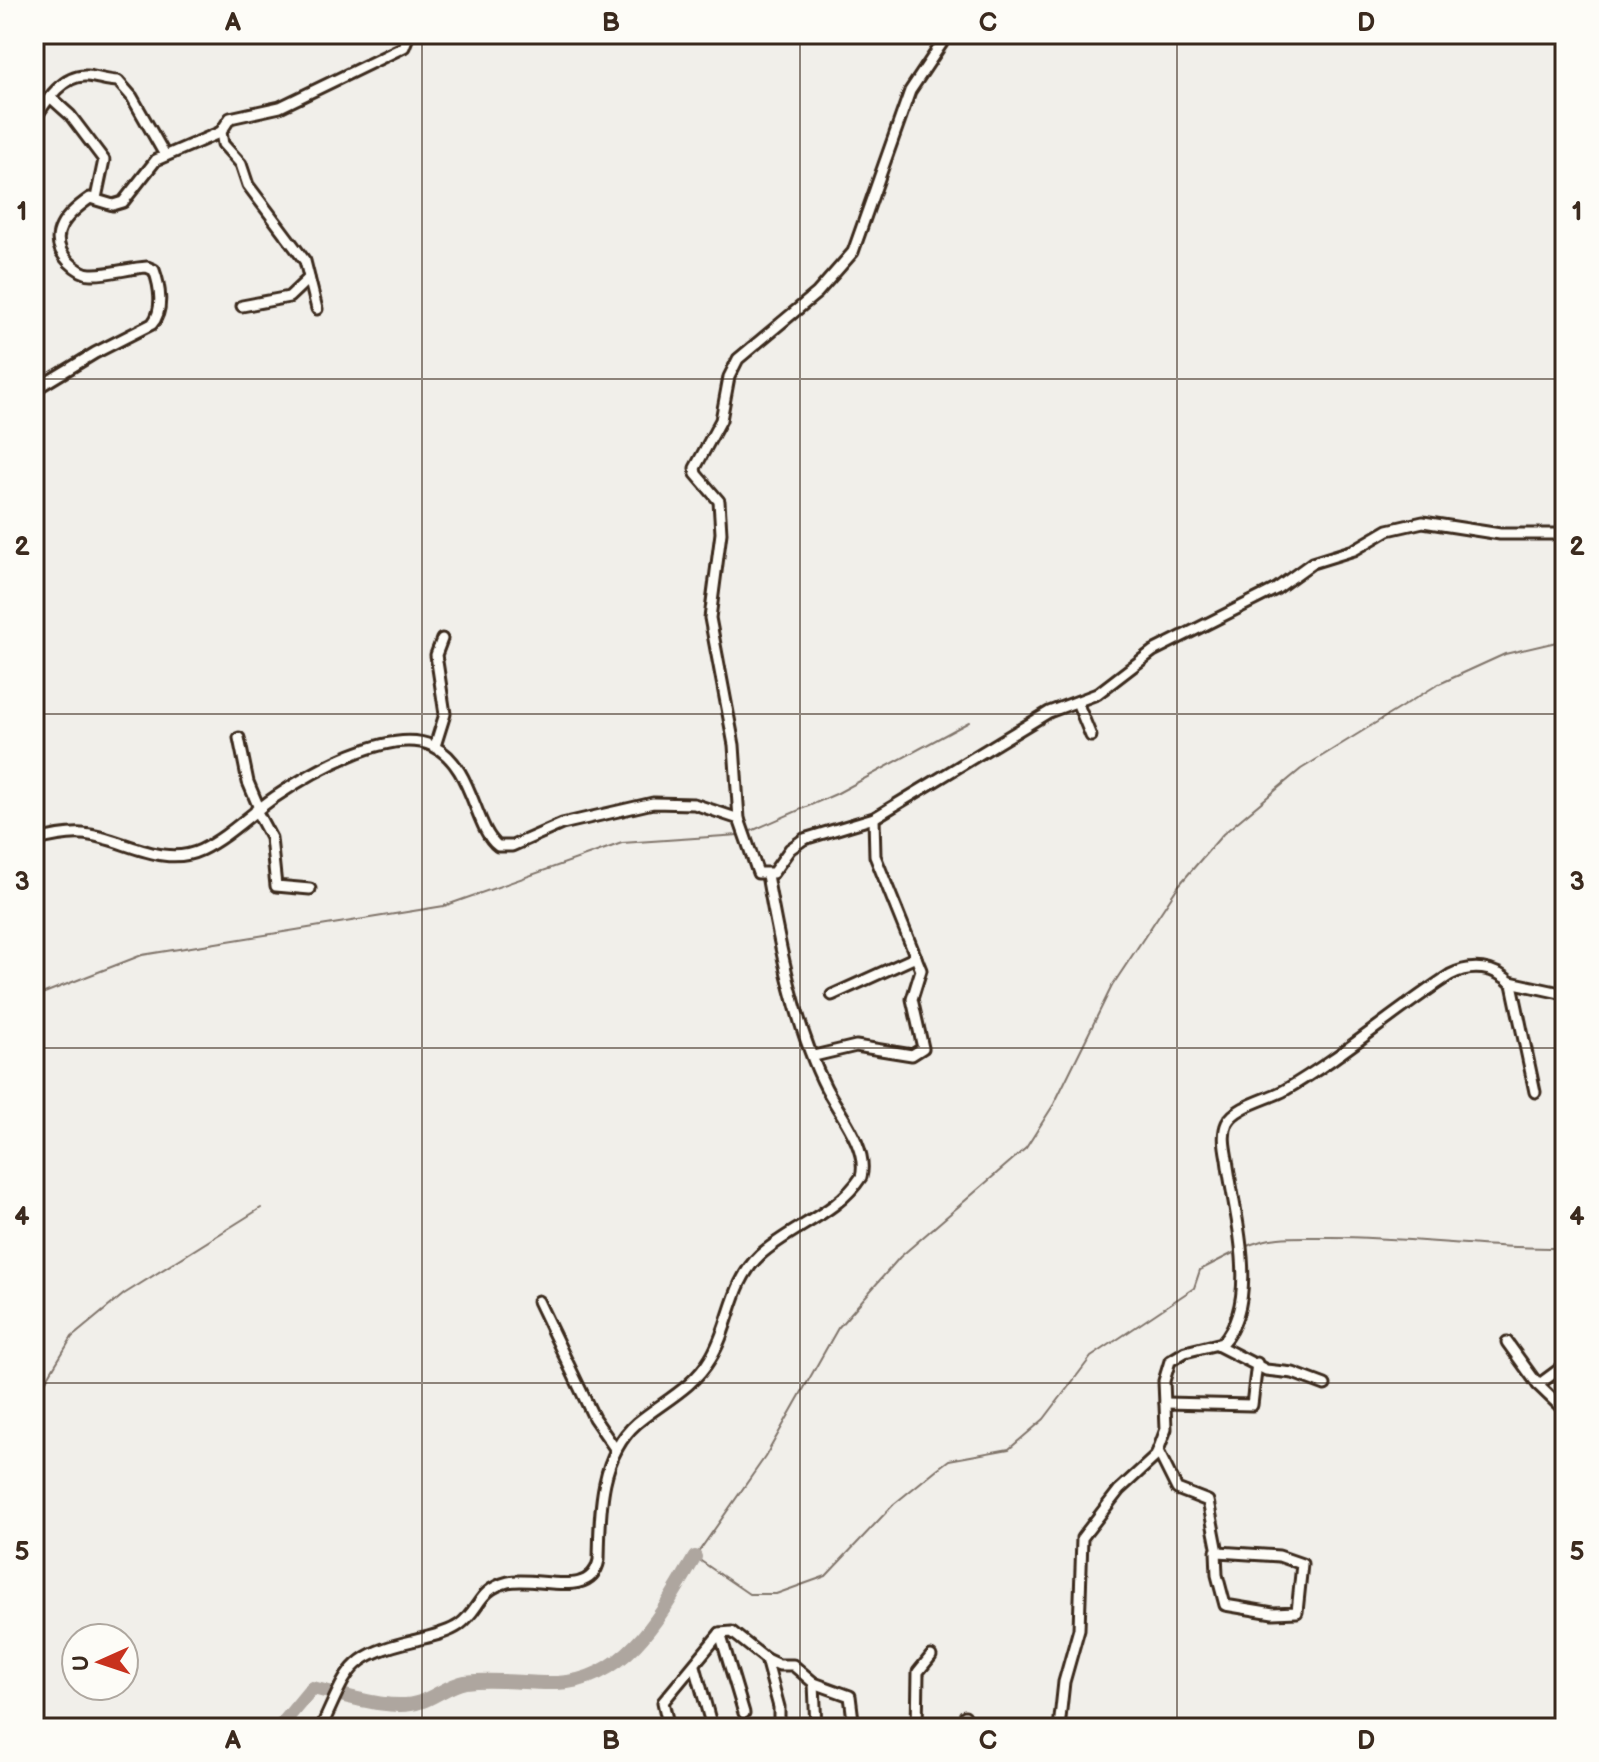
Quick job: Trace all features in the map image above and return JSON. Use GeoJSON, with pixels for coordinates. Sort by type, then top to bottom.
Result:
{"type":"FeatureCollection","features":[{"type":"Feature","properties":{"kind":"street"},"geometry":{"type":"LineString","coordinates":[[34,390],[158,318],[158,288],[154,270],[135,268],[91,274],[76,268],[62,253],[56,236],[60,227],[83,203],[96,198],[111,205],[123,202],[152,165],[165,155],[221,132],[230,118],[280,107],[404,47],[409,34]]}},
{"type":"Feature","properties":{"kind":"street"},"geometry":{"type":"LineString","coordinates":[[767,875],[756,872],[740,824],[733,736],[710,618],[721,511],[717,495],[699,478],[695,468],[721,420],[729,377],[738,359],[817,293],[853,252],[910,91],[948,34]]}},
{"type":"Feature","properties":{"kind":"street"},"geometry":{"type":"LineString","coordinates":[[34,120],[63,84],[82,76],[118,81],[132,97],[165,155]]}},
{"type":"Feature","properties":{"kind":"street"},"geometry":{"type":"LineString","coordinates":[[50,97],[70,115],[104,160],[96,198]]}},
{"type":"Feature","properties":{"kind":"street"},"geometry":{"type":"LineString","coordinates":[[221,132],[223,144],[241,164],[248,185],[302,255],[317,309]]}},
{"type":"Feature","properties":{"kind":"street"},"geometry":{"type":"LineString","coordinates":[[242,306],[289,297],[309,278]]}},
{"type":"Feature","properties":{"kind":"street"},"geometry":{"type":"LineString","coordinates":[[767,875],[804,839],[874,818],[1043,715],[1105,689],[1153,651],[1276,589],[1312,563],[1354,550],[1397,526],[1423,522],[1500,534],[1565,534]]}},
{"type":"Feature","properties":{"kind":"street"},"geometry":{"type":"LineString","coordinates":[[435,746],[445,714],[436,655],[442,639]]}},
{"type":"Feature","properties":{"kind":"street"},"geometry":{"type":"LineString","coordinates":[[1077,702],[1091,736]]}},
{"type":"Feature","properties":{"kind":"street"},"geometry":{"type":"LineString","coordinates":[[239,738],[250,791],[271,838],[276,886],[310,889]]}},
{"type":"Feature","properties":{"kind":"street"},"geometry":{"type":"LineString","coordinates":[[34,841],[82,834],[156,853],[191,854],[213,843],[300,781],[376,746],[411,742],[435,746],[466,783],[490,838],[498,846],[512,846],[562,824],[653,803],[694,804],[740,824]]}},
{"type":"Feature","properties":{"kind":"street"},"geometry":{"type":"LineString","coordinates":[[814,1056],[856,1046],[912,1055],[922,1051],[913,1006],[921,970],[875,856],[874,818]]}},
{"type":"Feature","properties":{"kind":"street"},"geometry":{"type":"LineString","coordinates":[[321,1728],[348,1668],[379,1649],[457,1627],[492,1587],[527,1579],[570,1585],[590,1578],[597,1571],[599,1507],[616,1450],[638,1423],[699,1374],[712,1357],[738,1285],[753,1262],[785,1236],[831,1208],[861,1177],[859,1152],[826,1087],[790,980],[767,875]]}},
{"type":"Feature","properties":{"kind":"street"},"geometry":{"type":"LineString","coordinates":[[832,995],[916,957]]}},
{"type":"Feature","properties":{"kind":"street"},"geometry":{"type":"LineString","coordinates":[[1059,1728],[1064,1682],[1079,1629],[1082,1538],[1119,1490],[1145,1470],[1158,1451],[1166,1429],[1164,1381],[1170,1361],[1185,1352],[1217,1345],[1226,1339],[1233,1325],[1244,1261],[1225,1141],[1231,1118],[1286,1090],[1457,971],[1478,967],[1510,982],[1565,994]]}},
{"type":"Feature","properties":{"kind":"street"},"geometry":{"type":"LineString","coordinates":[[1510,982],[1535,1092]]}},
{"type":"Feature","properties":{"kind":"street"},"geometry":{"type":"LineString","coordinates":[[538,1301],[594,1418],[616,1450]]}},
{"type":"Feature","properties":{"kind":"street"},"geometry":{"type":"LineString","coordinates":[[1507,1342],[1538,1385],[1565,1411]]}},
{"type":"Feature","properties":{"kind":"street"},"geometry":{"type":"LineString","coordinates":[[1217,1345],[1266,1370],[1295,1373],[1325,1385]]}},
{"type":"Feature","properties":{"kind":"street"},"geometry":{"type":"LineString","coordinates":[[1165,1403],[1252,1405],[1257,1363]]}},
{"type":"Feature","properties":{"kind":"street"},"geometry":{"type":"LineString","coordinates":[[1538,1385],[1565,1365]]}},
{"type":"Feature","properties":{"kind":"street"},"geometry":{"type":"LineString","coordinates":[[1158,1451],[1170,1482],[1177,1489],[1208,1501],[1217,1575],[1225,1605],[1284,1614],[1297,1612],[1302,1564],[1279,1556],[1216,1551]]}},
{"type":"Feature","properties":{"kind":"street"},"geometry":{"type":"LineString","coordinates":[[669,1728],[663,1702],[720,1633],[732,1632],[766,1659],[779,1665],[793,1665],[814,1683],[850,1696],[854,1728]]}},
{"type":"Feature","properties":{"kind":"street"},"geometry":{"type":"LineString","coordinates":[[720,1633],[744,1713]]}},
{"type":"Feature","properties":{"kind":"street"},"geometry":{"type":"LineString","coordinates":[[917,1728],[918,1672],[931,1656]]}},
{"type":"Feature","properties":{"kind":"street"},"geometry":{"type":"LineString","coordinates":[[766,1659],[779,1707],[779,1728]]}},
{"type":"Feature","properties":{"kind":"street"},"geometry":{"type":"LineString","coordinates":[[695,1666],[710,1720]]}},
{"type":"Feature","properties":{"kind":"street"},"geometry":{"type":"LineString","coordinates":[[814,1683],[816,1728]]}},
{"type":"Feature","properties":{"kind":"street"},"geometry":{"type":"LineString","coordinates":[[965,1716],[965,1728]]}},
{"type":"Feature","properties":{"kind":"waterway"},"geometry":{"type":"LineString","coordinates":[[1239,1250],[1200,1270],[1194,1288],[1091,1357],[1044,1419],[1009,1449],[949,1460],[937,1469],[894,1504],[826,1576],[776,1594],[749,1594],[695,1557],[765,1457],[838,1328],[900,1257],[1026,1148],[1054,1104],[1112,986],[1179,885],[1223,834],[1301,769],[1437,685],[1505,654],[1565,640]]}},
{"type":"Feature","properties":{"kind":"waterway"},"geometry":{"type":"LineString","coordinates":[[749,832],[836,794],[969,722]]}},
{"type":"Feature","properties":{"kind":"waterway"},"geometry":{"type":"LineString","coordinates":[[34,997],[142,955],[444,906],[622,843],[739,835]]}},
{"type":"Feature","properties":{"kind":"waterway"},"geometry":{"type":"LineString","coordinates":[[34,1400],[72,1337],[124,1294],[261,1208]]}},
{"type":"Feature","properties":{"kind":"waterway"},"geometry":{"type":"LineString","coordinates":[[1245,1247],[1274,1239],[1354,1237],[1565,1248]]}},
{"type":"Feature","properties":{"kind":"waterway"},"geometry":{"type":"LineString","coordinates":[[279,1728],[312,1688],[381,1704],[409,1705],[465,1682],[557,1683],[582,1679],[604,1670],[641,1639],[695,1557]]}},
{"type":"Feature","properties":{"kind":"waterway"},"geometry":{"type":"LineString","coordinates":[[1467,1728],[1472,1722]]}}]}
